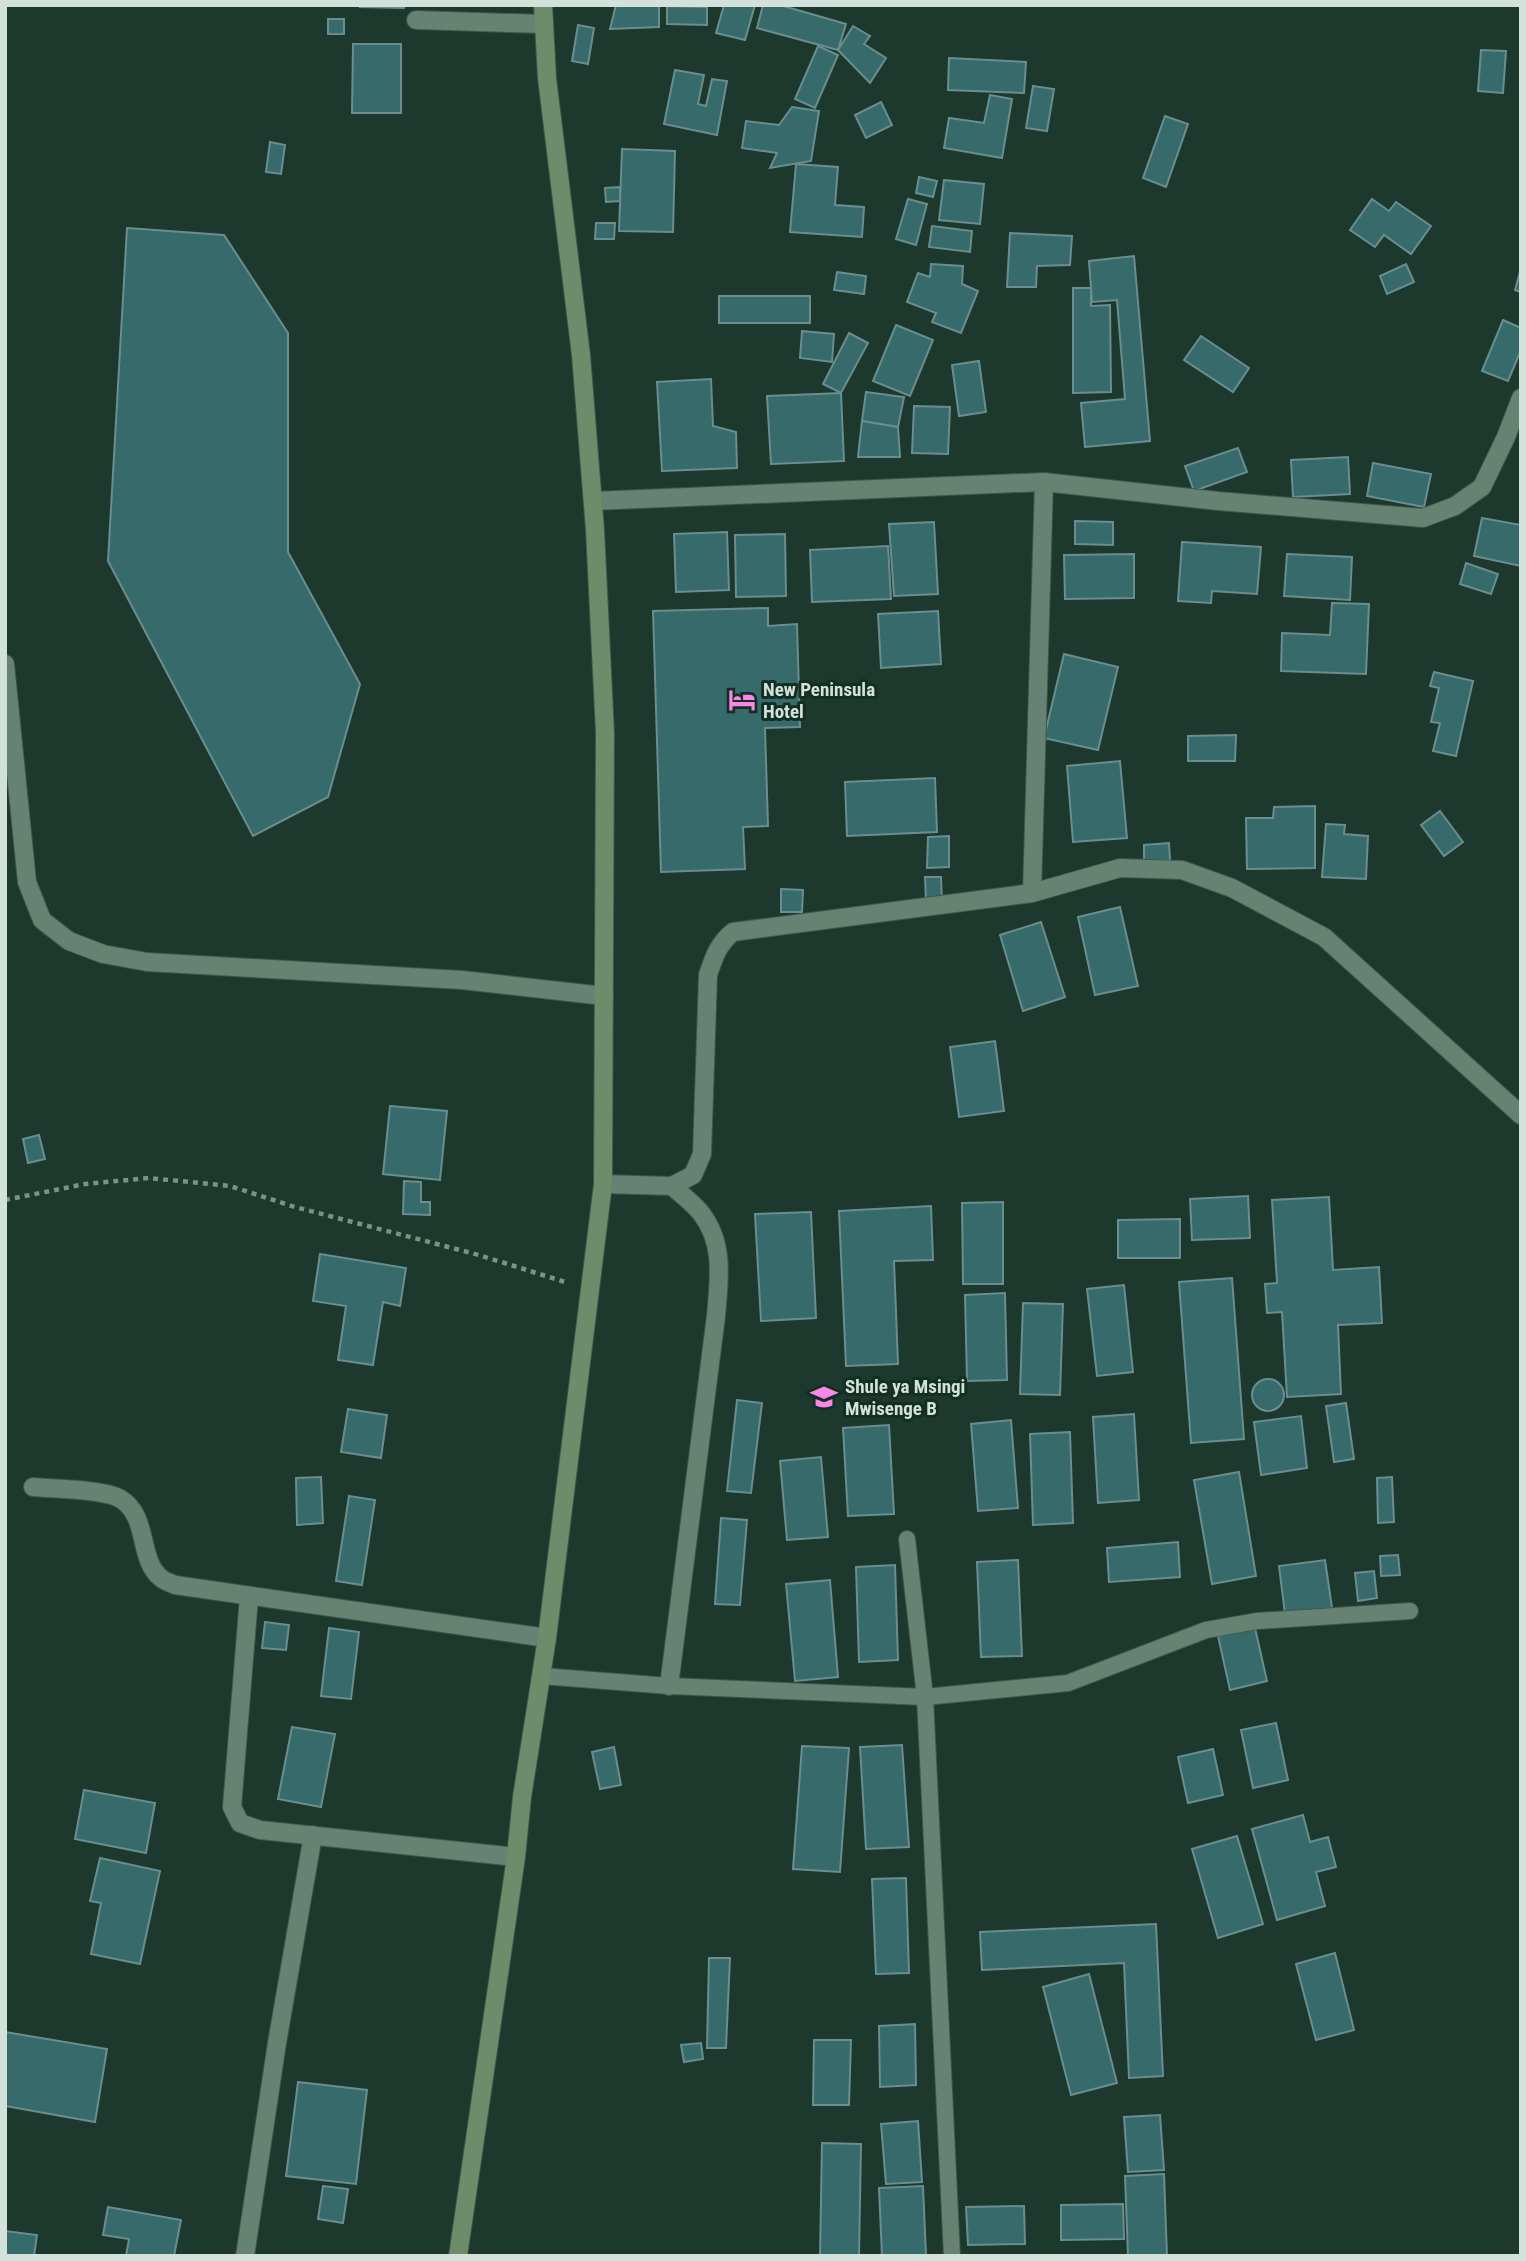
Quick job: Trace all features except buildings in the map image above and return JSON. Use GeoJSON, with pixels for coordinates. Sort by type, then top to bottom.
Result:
{"type":"FeatureCollection","features":[{"type":"Feature","properties":{"kind":"street"},"geometry":{"type":"LineString","coordinates":[[458,2256],[516,1857],[522,1797],[542,1676],[603,1184],[605,733],[593,500],[581,355],[547,78],[543,5]]}},
{"type":"Feature","properties":{"kind":"street"},"geometry":{"type":"LineString","coordinates":[[416,20],[544,24]]}},
{"type":"Feature","properties":{"kind":"street"},"geometry":{"type":"LineString","coordinates":[[593,500],[1044,482],[1218,501],[1423,518],[1455,506],[1482,487],[1521,398]]}},
{"type":"Feature","properties":{"kind":"street"},"geometry":{"type":"LineString","coordinates":[[1032,892],[1044,482]]}},
{"type":"Feature","properties":{"kind":"street"},"geometry":{"type":"LineString","coordinates":[[5,664],[27,882],[42,920],[69,941],[103,954],[147,962],[462,980],[604,996]]}},
{"type":"Feature","properties":{"kind":"street"},"geometry":{"type":"LineString","coordinates":[[603,1184],[672,1186],[693,1175],[702,1154],[708,975],[715,953],[722,941],[733,932],[1032,892],[1121,868],[1182,870],[1232,888],[1324,937],[1521,1115]]}},
{"type":"Feature","properties":{"kind":"street"},"geometry":{"type":"LineString","coordinates":[[669,1686],[720,1272],[715,1237],[700,1213],[672,1186]]}},
{"type":"Feature","properties":{"kind":"street"},"geometry":{"type":"LineString","coordinates":[[33,1487],[117,1497],[130,1506],[139,1522],[152,1566],[160,1578],[175,1585],[547,1638]]}},
{"type":"Feature","properties":{"kind":"street"},"geometry":{"type":"LineString","coordinates":[[249,1597],[232,1807],[240,1823],[260,1830],[516,1857]]}},
{"type":"Feature","properties":{"kind":"street"},"geometry":{"type":"LineString","coordinates":[[245,2256],[277,2043],[313,1835]]}},
{"type":"Feature","properties":{"kind":"lane"},"geometry":{"type":"LineString","coordinates":[[906,1539],[925,1697],[951,2256]]}},
{"type":"Feature","properties":{"kind":"lane"},"geometry":{"type":"LineString","coordinates":[[542,1676],[669,1686],[925,1697],[1068,1683],[1206,1630],[1257,1621],[1410,1611]]}},
{"type":"Feature","properties":{"kind":"path"},"geometry":{"type":"LineString","coordinates":[[5,1200],[85,1184],[149,1178],[230,1186],[295,1207],[479,1255],[589,1290]]}},
{"type":"Feature","properties":{"kind":"place","name":"New Peninsula Hotel"},"geometry":{"type":"Point","coordinates":[742,700]}},
{"type":"Feature","properties":{"kind":"place","name":"Shule ya Msingi Mwisenge B"},"geometry":{"type":"Point","coordinates":[824,1397]}}]}
